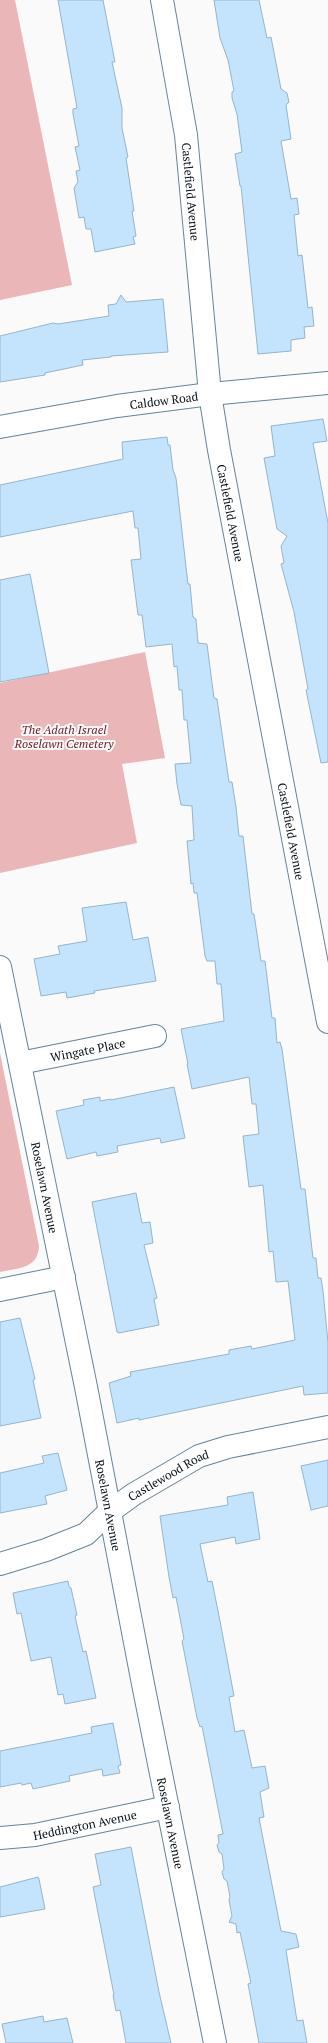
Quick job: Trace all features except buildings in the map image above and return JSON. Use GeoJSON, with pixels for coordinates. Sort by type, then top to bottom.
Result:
{"type":"FeatureCollection","features":[{"type":"Feature","properties":{"kind":"street","name":"Castlefield Avenue"},"geometry":{"type":"LineString","coordinates":[[162,0],[186,135],[210,394],[218,450],[328,1022]]}},
{"type":"Feature","properties":{"kind":"street","name":"Caldow Road"},"geometry":{"type":"LineString","coordinates":[[0,427],[117,406],[210,394],[328,383]]}},
{"type":"Feature","properties":{"kind":"street","name":"Roselawn Avenue"},"geometry":{"type":"LineString","coordinates":[[0,967],[36,1151],[64,1277],[109,1512],[215,2043]]}},
{"type":"Feature","properties":{"kind":"street","name":"Wingate Place"},"geometry":{"type":"LineString","coordinates":[[20,1063],[155,1036]]}},
{"type":"Feature","properties":{"kind":"street"},"geometry":{"type":"LineString","coordinates":[[0,1290],[64,1277]]}},
{"type":"Feature","properties":{"kind":"street","name":"Castlewood Road"},"geometry":{"type":"LineString","coordinates":[[0,1564],[46,1550],[86,1534],[109,1512],[134,1494],[199,1456],[228,1447],[328,1427]]}},
{"type":"Feature","properties":{"kind":"street","name":"Heddington Avenue"},"geometry":{"type":"LineString","coordinates":[[0,1838],[35,1835],[168,1807]]}},
{"type":"Feature","properties":{"kind":"green space"},"geometry":{"type":"Polygon","coordinates":[[[0,0],[15,0],[72,285],[0,300],[0,0]]]}},
{"type":"Feature","properties":{"kind":"green space","name":"The Adath Israel Roselawn Cemetery"},"geometry":{"type":"Polygon","coordinates":[[[145,652],[165,758],[122,764],[137,843],[0,873],[0,683],[145,652]]]}},
{"type":"Feature","properties":{"kind":"green space"},"geometry":{"type":"Polygon","coordinates":[[[0,1053],[39,1246],[38,1254],[31,1263],[20,1268],[0,1272],[0,1053]]]}}]}
